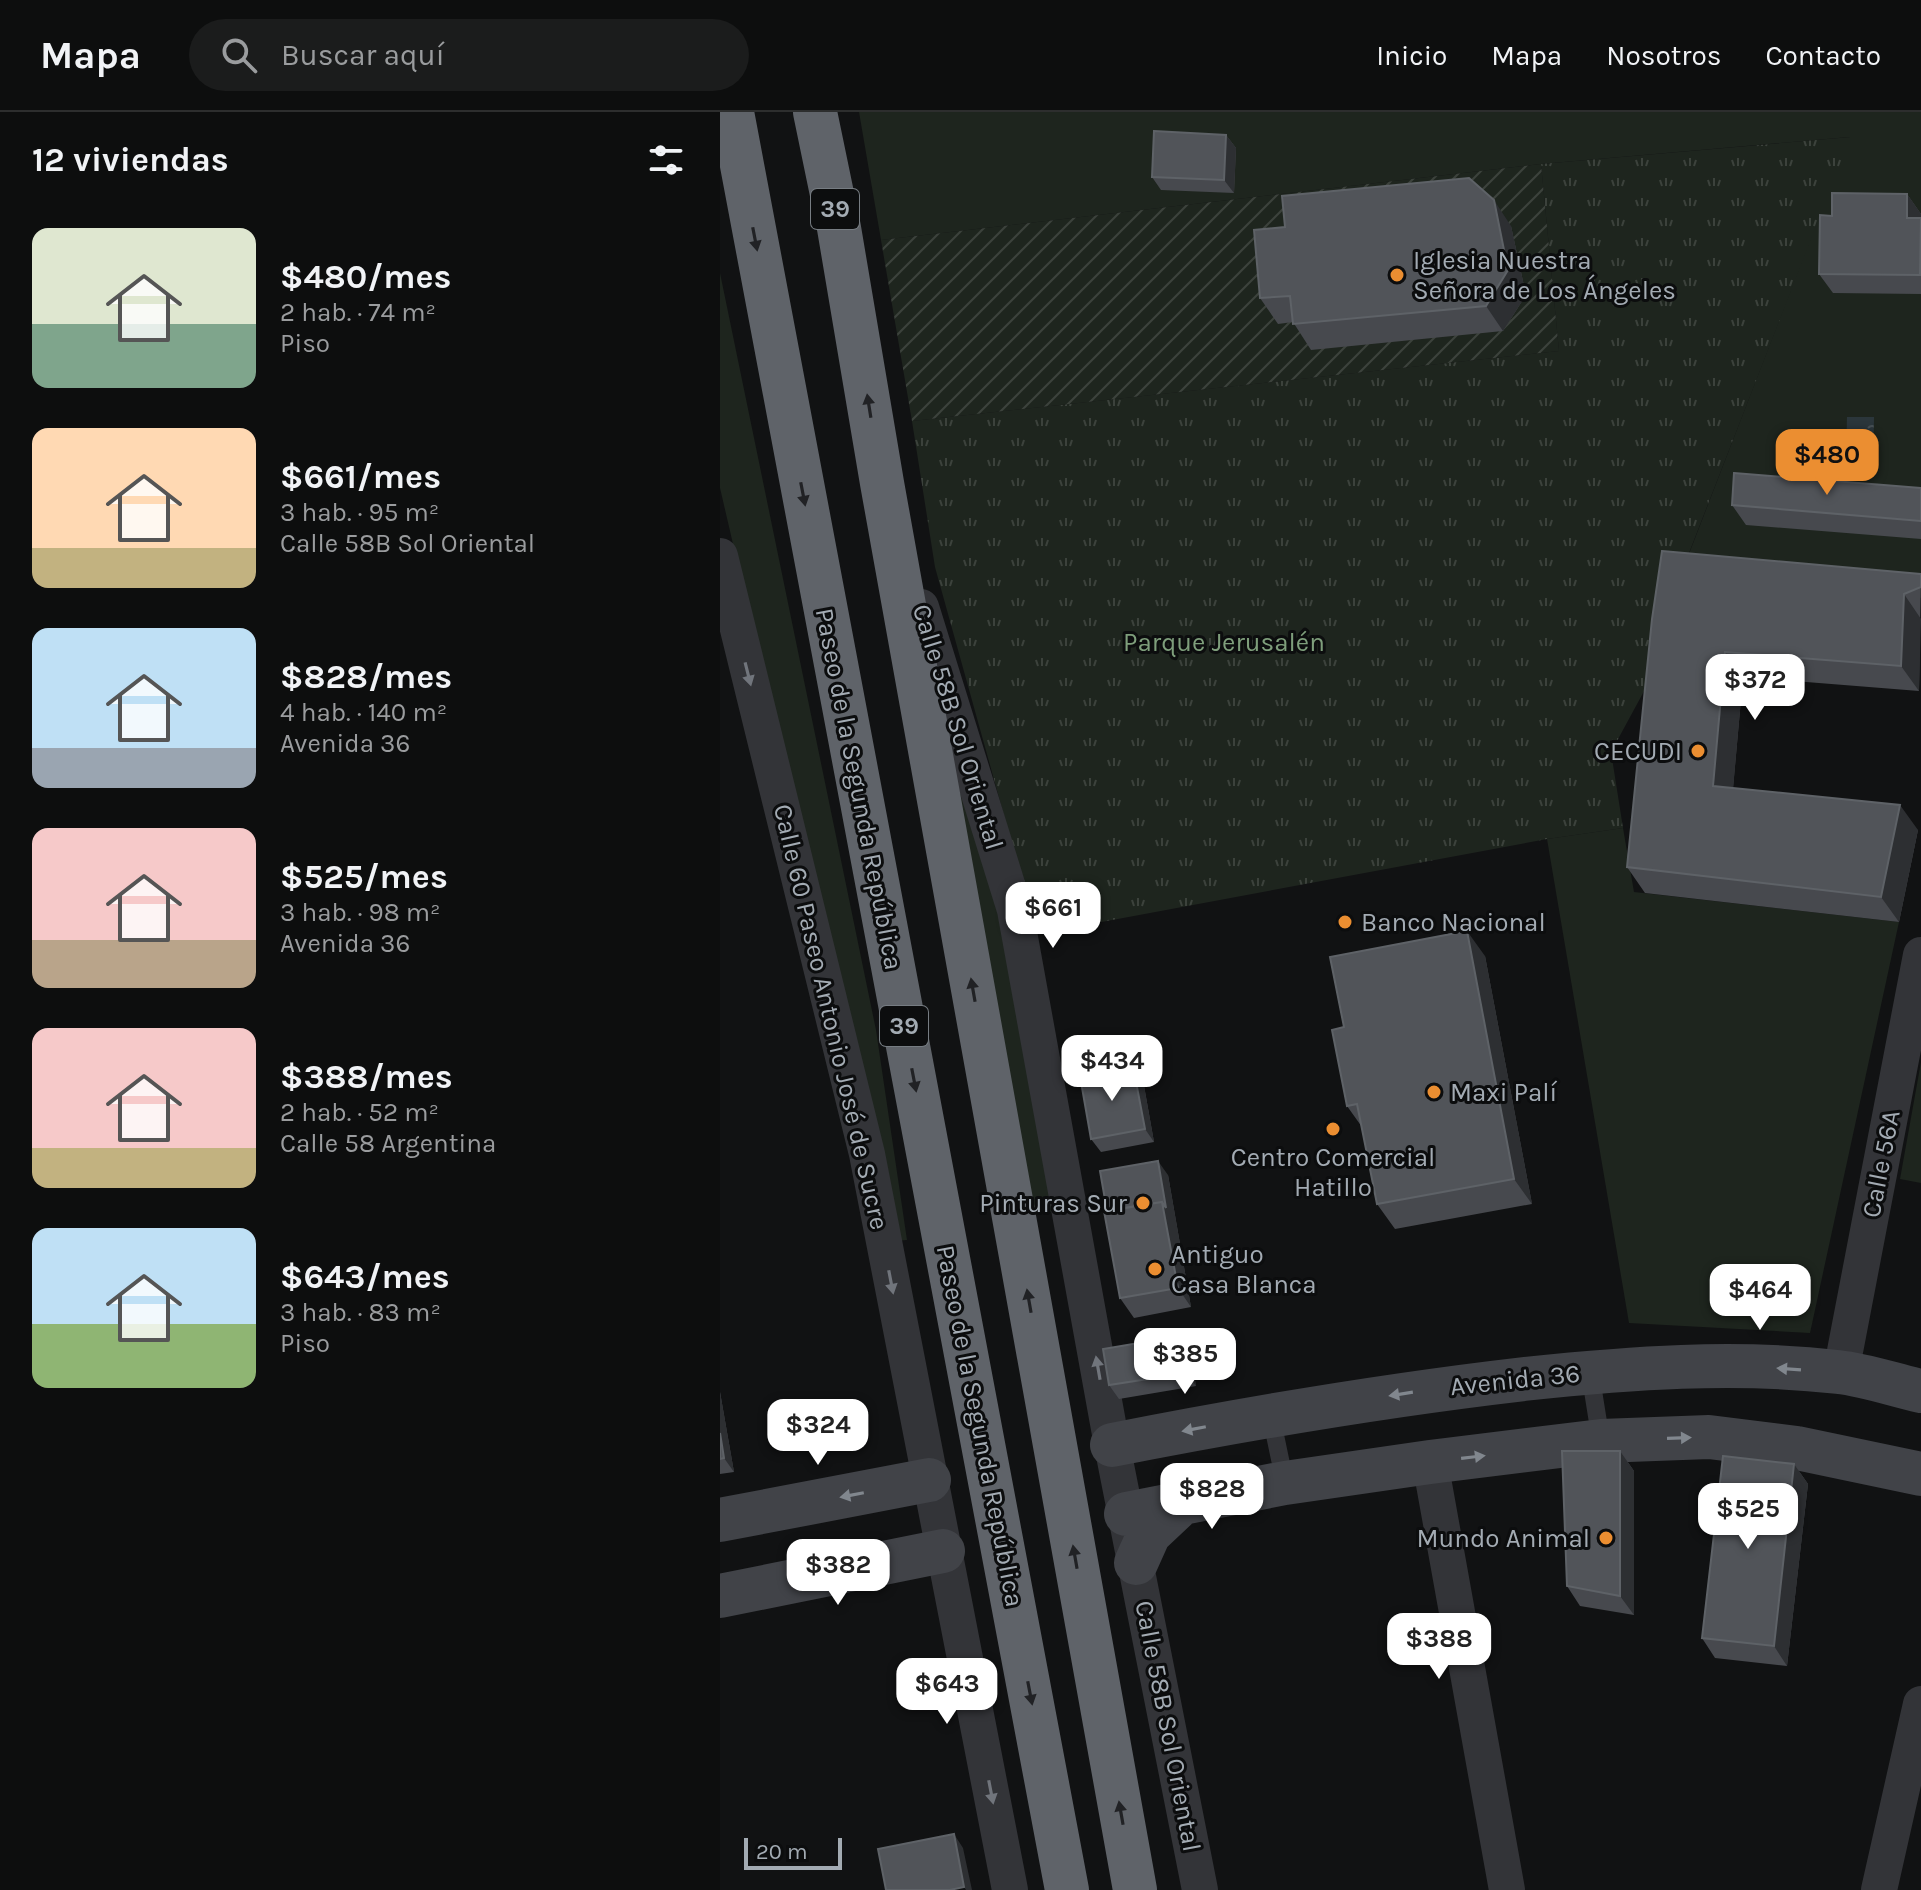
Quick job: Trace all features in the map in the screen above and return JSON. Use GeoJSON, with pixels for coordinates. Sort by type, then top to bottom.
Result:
{"type":"FeatureCollection","features":[{"type":"Feature","properties":{"kind":"highway","name":"39"},"geometry":{"type":"LineString","coordinates":[[815,112],[839,228],[1135,1890]]}},
{"type":"Feature","properties":{"kind":"highway"},"geometry":{"type":"LineString","coordinates":[[825,112],[839,228]]}},
{"type":"Feature","properties":{"kind":"highway","name":"39"},"geometry":{"type":"LineString","coordinates":[[720,203],[734,129]]}},
{"type":"Feature","properties":{"kind":"highway","name":"Paseo de la Segunda República"},"geometry":{"type":"LineString","coordinates":[[734,129],[1067,1890]]}},
{"type":"Feature","properties":{"kind":"street","name":"Calle 58B Sol Oriental"},"geometry":{"type":"LineString","coordinates":[[882,483],[1015,910],[1112,1445]]}},
{"type":"Feature","properties":{"kind":"street","name":"Calle 60 Paseo Antonio José de Sucre"},"geometry":{"type":"LineString","coordinates":[[720,556],[725,600],[867,1154],[929,1480]]}},
{"type":"Feature","properties":{"kind":"street","name":"Calle 56A"},"geometry":{"type":"LineString","coordinates":[[1841,1372],[1921,955]]}},
{"type":"Feature","properties":{"kind":"street","name":"Avenida 36"},"geometry":{"type":"LineString","coordinates":[[1112,1445],[1271,1414],[1442,1388],[1590,1372],[1732,1365],[1841,1372],[1921,1391]]}},
{"type":"Feature","properties":{"kind":"street"},"geometry":{"type":"LineString","coordinates":[[1126,1514],[1285,1483],[1601,1441],[1709,1437],[1797,1448],[1921,1474]]}},
{"type":"Feature","properties":{"kind":"street"},"geometry":{"type":"LineString","coordinates":[[1112,1445],[1136,1563]]}},
{"type":"Feature","properties":{"kind":"street"},"geometry":{"type":"LineString","coordinates":[[1430,1462],[1507,1890]]}},
{"type":"Feature","properties":{"kind":"street"},"geometry":{"type":"LineString","coordinates":[[720,1520],[929,1480],[1010,1890]]}},
{"type":"Feature","properties":{"kind":"street"},"geometry":{"type":"LineString","coordinates":[[1136,1563],[1149,1534],[1183,1502]]}},
{"type":"Feature","properties":{"kind":"street"},"geometry":{"type":"LineString","coordinates":[[720,1596],[943,1551]]}},
{"type":"Feature","properties":{"kind":"street","name":"Calle 58B Sol Oriental"},"geometry":{"type":"LineString","coordinates":[[1136,1563],[1200,1890]]}},
{"type":"Feature","properties":{"kind":"street"},"geometry":{"type":"LineString","coordinates":[[1879,1890],[1921,1704]]}},
{"type":"Feature","properties":{"kind":"lane"},"geometry":{"type":"LineString","coordinates":[[1590,1372],[1601,1441]]}},
{"type":"Feature","properties":{"kind":"lane"},"geometry":{"type":"LineString","coordinates":[[1271,1414],[1285,1483]]}},
{"type":"Feature","properties":{"kind":"green space"},"geometry":{"type":"Polygon","coordinates":[[[859,112],[1921,112],[1921,598],[1680,577],[1850,137],[1541,164],[881,240],[859,112]]]}},
{"type":"Feature","properties":{"kind":"green space","name":"Parque Jerusalén"},"geometry":{"type":"Polygon","coordinates":[[[1851,137],[1680,576],[1669,645],[1611,752],[1623,828],[1547,839],[1037,934],[935,567],[912,421],[1559,351],[1541,164],[1851,137]]]}},
{"type":"Feature","properties":{"kind":"green space"},"geometry":{"type":"Polygon","coordinates":[[[1541,164],[1559,351],[912,421],[881,240],[1541,164]]]}},
{"type":"Feature","properties":{"kind":"green space"},"geometry":{"type":"Polygon","coordinates":[[[720,273],[876,1030],[907,1240],[895,1241],[720,488],[720,273]]]}},
{"type":"Feature","properties":{"kind":"green space"},"geometry":{"type":"Polygon","coordinates":[[[942,698],[998,906],[1054,1211],[1030,1216],[942,698]]]}},
{"type":"Feature","properties":{"kind":"green space"},"geometry":{"type":"Polygon","coordinates":[[[1623,828],[1634,892],[1899,922],[1810,1333],[1629,1323],[1547,839],[1623,828]]]}},
{"type":"Feature","properties":{"kind":"green space"},"geometry":{"type":"Polygon","coordinates":[[[1921,1062],[1921,1183],[1900,1179],[1921,1062]]]}},
{"type":"Feature","properties":{"kind":"water"},"geometry":{"type":"Polygon","coordinates":[[[1847,417],[1874,417],[1873,467],[1846,467],[1847,417]]]}},
{"type":"Feature","properties":{"kind":"building"},"geometry":{"type":"Polygon","coordinates":[[[1154,131],[1226,135],[1224,180],[1152,177],[1154,131]]]}},
{"type":"Feature","properties":{"kind":"building","name":"Iglesia Nuestra Señora de Los Ángeles"},"geometry":{"type":"Polygon","coordinates":[[[1469,178],[1494,200],[1508,270],[1486,306],[1293,324],[1290,296],[1260,298],[1254,230],[1285,227],[1282,196],[1469,178]]]}},
{"type":"Feature","properties":{"kind":"building"},"geometry":{"type":"Polygon","coordinates":[[[1832,193],[1907,194],[1907,218],[1921,218],[1920,275],[1819,274],[1820,215],[1832,216],[1832,193]]]}},
{"type":"Feature","properties":{"kind":"building"},"geometry":{"type":"Polygon","coordinates":[[[1734,473],[1921,488],[1921,521],[1732,505],[1734,473]]]}},
{"type":"Feature","properties":{"kind":"building","name":"CECUDI"},"geometry":{"type":"Polygon","coordinates":[[[1662,551],[1921,574],[1921,587],[1904,594],[1901,666],[1725,652],[1713,786],[1900,805],[1881,897],[1627,867],[1652,619],[1662,551]]]}},
{"type":"Feature","properties":{"kind":"building","name":"Maxi Palí"},"geometry":{"type":"Polygon","coordinates":[[[1467,931],[1514,1179],[1377,1204],[1357,1104],[1347,1106],[1332,1030],[1344,1027],[1330,957],[1467,931]]]}},
{"type":"Feature","properties":{"kind":"building"},"geometry":{"type":"Polygon","coordinates":[[[1133,1066],[1145,1129],[1091,1139],[1080,1076],[1133,1066]]]}},
{"type":"Feature","properties":{"kind":"building"},"geometry":{"type":"Polygon","coordinates":[[[1158,1161],[1166,1208],[1162,1202],[1107,1211],[1100,1171],[1158,1161]]]}},
{"type":"Feature","properties":{"kind":"building","name":"Antiguo Casa Blanca"},"geometry":{"type":"Polygon","coordinates":[[[1162,1202],[1178,1288],[1120,1298],[1104,1211],[1162,1202]]]}},
{"type":"Feature","properties":{"kind":"building"},"geometry":{"type":"Polygon","coordinates":[[[1181,1336],[1187,1373],[1109,1385],[1103,1349],[1181,1336]]]}},
{"type":"Feature","properties":{"kind":"building"},"geometry":{"type":"Polygon","coordinates":[[[720,1433],[724,1458],[720,1459],[720,1433]]]}},
{"type":"Feature","properties":{"kind":"building","name":"Mundo Animal"},"geometry":{"type":"Polygon","coordinates":[[[1562,1451],[1620,1451],[1620,1596],[1567,1586],[1562,1451]]]}},
{"type":"Feature","properties":{"kind":"building"},"geometry":{"type":"Polygon","coordinates":[[[1723,1456],[1794,1464],[1774,1646],[1702,1638],[1723,1456]]]}},
{"type":"Feature","properties":{"kind":"building"},"geometry":{"type":"Polygon","coordinates":[[[954,1834],[964,1887],[950,1890],[886,1890],[878,1849],[954,1834]]]}},
{"type":"Feature","properties":{"kind":"place","name":"Iglesia Nuestra Señora de Los Ángeles"},"geometry":{"type":"Point","coordinates":[1397,275]}},
{"type":"Feature","properties":{"kind":"place","name":"CECUDI"},"geometry":{"type":"Point","coordinates":[1698,751]}},
{"type":"Feature","properties":{"kind":"place","name":"Banco Nacional"},"geometry":{"type":"Point","coordinates":[1345,922]}},
{"type":"Feature","properties":{"kind":"place","name":"Maxi Palí"},"geometry":{"type":"Point","coordinates":[1434,1092]}},
{"type":"Feature","properties":{"kind":"place","name":"Centro Comercial Hatillo"},"geometry":{"type":"Point","coordinates":[1333,1129]}},
{"type":"Feature","properties":{"kind":"place","name":"Pinturas Sur"},"geometry":{"type":"Point","coordinates":[1143,1203]}},
{"type":"Feature","properties":{"kind":"place","name":"Antiguo Casa Blanca"},"geometry":{"type":"Point","coordinates":[1155,1269]}},
{"type":"Feature","properties":{"kind":"place","name":"Mundo Animal"},"geometry":{"type":"Point","coordinates":[1606,1538]}}]}
